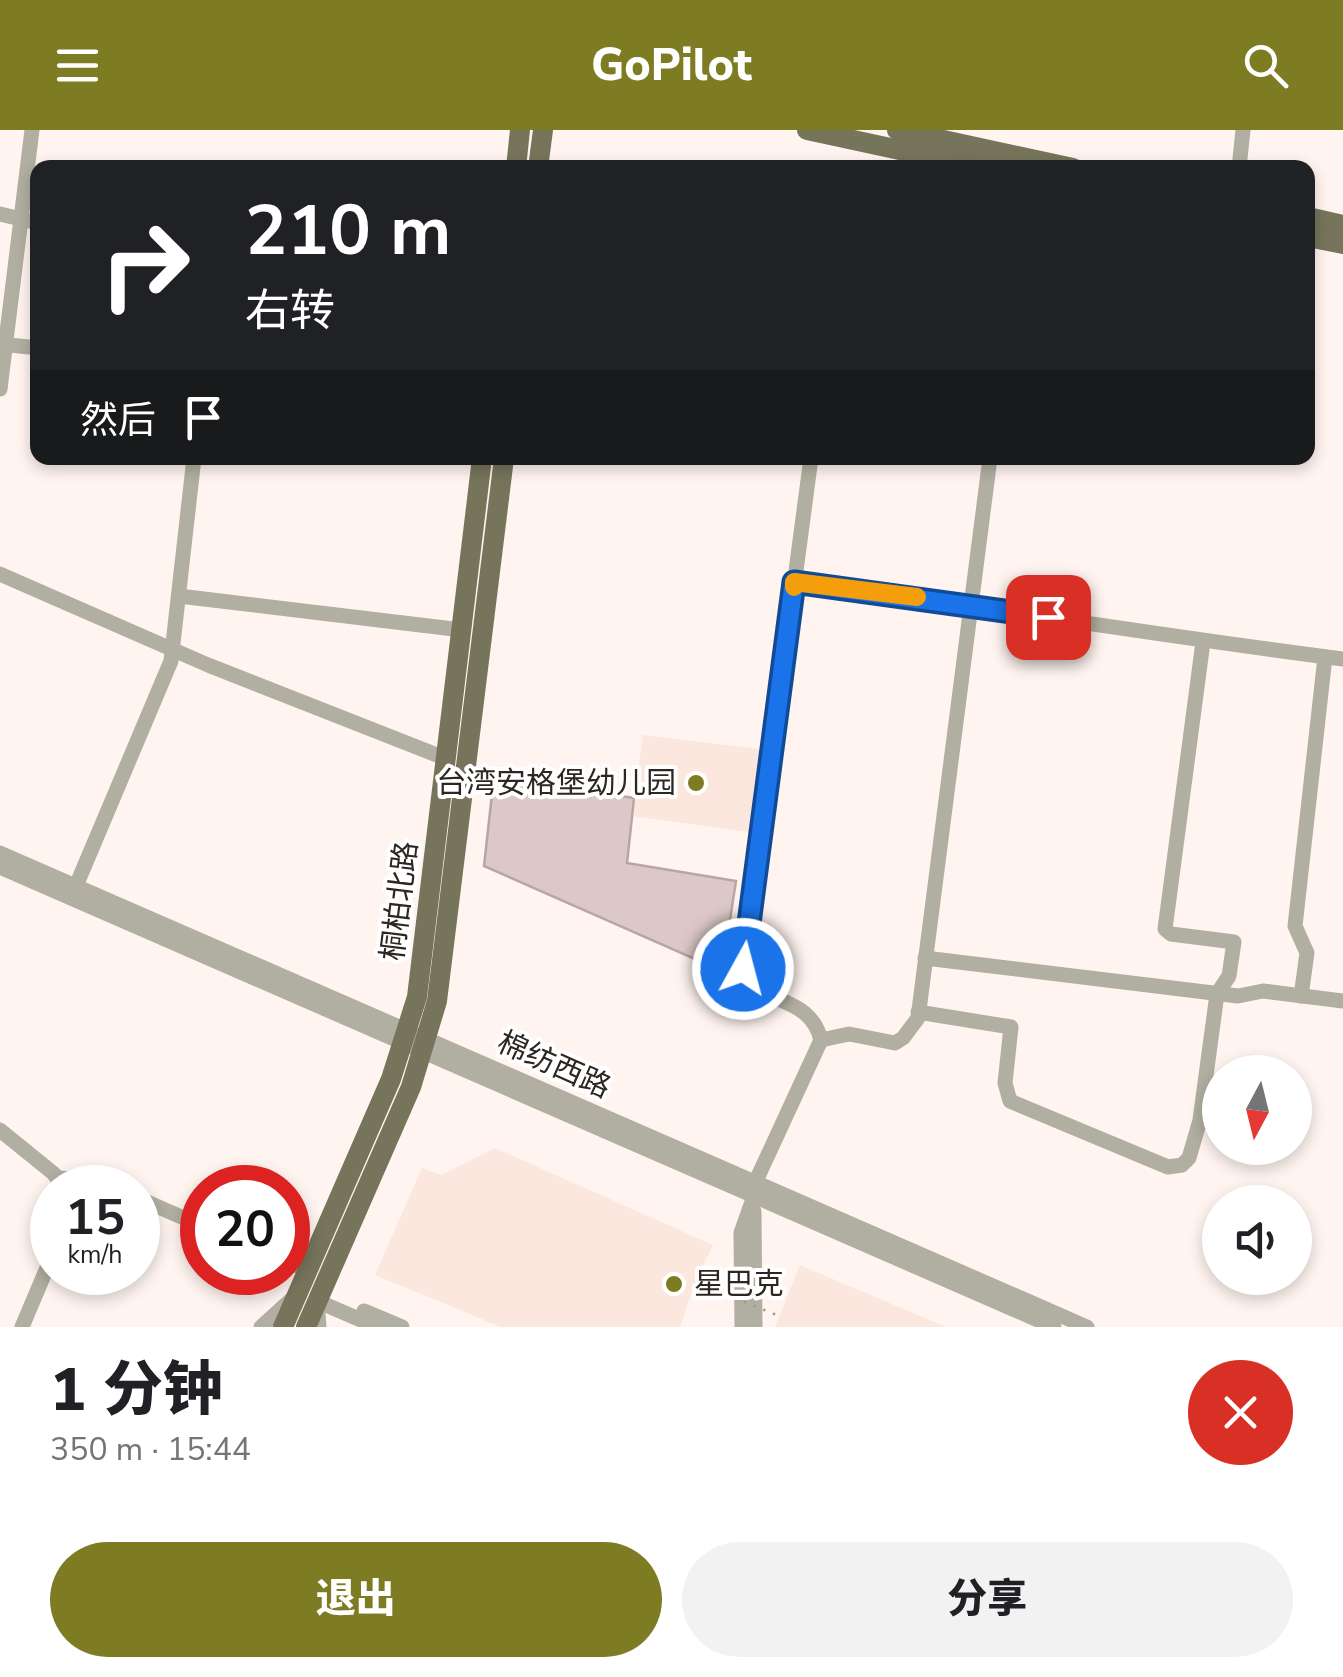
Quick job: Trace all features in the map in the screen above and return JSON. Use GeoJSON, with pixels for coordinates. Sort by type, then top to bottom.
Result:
{"type":"FeatureCollection","features":[{"type":"Feature","properties":{"kind":"main road"},"geometry":{"type":"LineString","coordinates":[[517,160],[520,130]]}},
{"type":"Feature","properties":{"kind":"main road"},"geometry":{"type":"LineString","coordinates":[[539,160],[542,130]]}},
{"type":"Feature","properties":{"kind":"main road"},"geometry":{"type":"LineString","coordinates":[[807,130],[926,160]]}},
{"type":"Feature","properties":{"kind":"main road"},"geometry":{"type":"LineString","coordinates":[[897,130],[1036,160]]}},
{"type":"Feature","properties":{"kind":"main road"},"geometry":{"type":"LineString","coordinates":[[1315,219],[1343,225]]}},
{"type":"Feature","properties":{"kind":"main road"},"geometry":{"type":"LineString","coordinates":[[1315,238],[1343,244]]}},
{"type":"Feature","properties":{"kind":"main road","name":"桐柏北路"},"geometry":{"type":"LineString","coordinates":[[306,1327],[312,1296],[410,1087],[481,465]]}},
{"type":"Feature","properties":{"kind":"main road","name":"桐柏北路"},"geometry":{"type":"LineString","coordinates":[[310,1240],[391,1080],[415,1041],[442,976],[503,465]]}},
{"type":"Feature","properties":{"kind":"main road","name":"桐柏北路"},"geometry":{"type":"LineString","coordinates":[[310,1292],[312,1296]]}},
{"type":"Feature","properties":{"kind":"main road","name":"桐柏北路"},"geometry":{"type":"LineString","coordinates":[[283,1327],[312,1296]]}},
{"type":"Feature","properties":{"kind":"street"},"geometry":{"type":"LineString","coordinates":[[31,160],[32,130]]}},
{"type":"Feature","properties":{"kind":"street"},"geometry":{"type":"LineString","coordinates":[[1239,160],[1243,130]]}},
{"type":"Feature","properties":{"kind":"street"},"geometry":{"type":"LineString","coordinates":[[0,214],[30,220],[3,344],[0,389]]}},
{"type":"Feature","properties":{"kind":"street"},"geometry":{"type":"LineString","coordinates":[[3,344],[30,347]]}},
{"type":"Feature","properties":{"kind":"street"},"geometry":{"type":"LineString","coordinates":[[76,886],[173,649],[193,465]]}},
{"type":"Feature","properties":{"kind":"street"},"geometry":{"type":"LineString","coordinates":[[742,1327],[741,1233],[755,1189],[821,1040],[817,1024],[808,1013],[753,986],[743,969],[809,465]]}},
{"type":"Feature","properties":{"kind":"street"},"geometry":{"type":"LineString","coordinates":[[821,1040],[848,1034],[895,1043],[909,1031],[918,1012],[989,465]]}},
{"type":"Feature","properties":{"kind":"street"},"geometry":{"type":"LineString","coordinates":[[0,574],[173,649],[447,758]]}},
{"type":"Feature","properties":{"kind":"street"},"geometry":{"type":"LineString","coordinates":[[794,582],[1343,659]]}},
{"type":"Feature","properties":{"kind":"street"},"geometry":{"type":"LineString","coordinates":[[179,596],[462,630]]}},
{"type":"Feature","properties":{"kind":"street"},"geometry":{"type":"LineString","coordinates":[[918,1012],[1011,1027],[1005,1083],[1010,1101],[1168,1168],[1189,1158],[1200,1120],[1217,994],[1229,976],[1234,942],[1172,934],[1165,929],[1202,642]]}},
{"type":"Feature","properties":{"kind":"street"},"geometry":{"type":"LineString","coordinates":[[1301,996],[1307,953],[1295,926],[1324,657]]}},
{"type":"Feature","properties":{"kind":"street","name":"棉纺西路"},"geometry":{"type":"LineString","coordinates":[[0,853],[415,1041]]}},
{"type":"Feature","properties":{"kind":"street","name":"棉纺西路"},"geometry":{"type":"LineString","coordinates":[[0,867],[1086,1327]]}},
{"type":"Feature","properties":{"kind":"street"},"geometry":{"type":"LineString","coordinates":[[925,958],[1217,994],[1238,996],[1255,991],[1343,1001]]}},
{"type":"Feature","properties":{"kind":"street"},"geometry":{"type":"LineString","coordinates":[[0,1130],[41,1165]]}},
{"type":"Feature","properties":{"kind":"street"},"geometry":{"type":"LineString","coordinates":[[755,1189],[755,1327]]}},
{"type":"Feature","properties":{"kind":"street","name":"棉纺西路"},"geometry":{"type":"LineString","coordinates":[[755,1189],[1054,1327]]}},
{"type":"Feature","properties":{"kind":"street"},"geometry":{"type":"LineString","coordinates":[[22,1327],[36,1295]]}},
{"type":"Feature","properties":{"kind":"street"},"geometry":{"type":"LineString","coordinates":[[312,1296],[320,1327]]}},
{"type":"Feature","properties":{"kind":"street"},"geometry":{"type":"LineString","coordinates":[[312,1296],[376,1327]]}},
{"type":"Feature","properties":{"kind":"street"},"geometry":{"type":"LineString","coordinates":[[260,1327],[312,1296],[402,1327]]}},
{"type":"Feature","properties":{"kind":"path"},"geometry":{"type":"LineString","coordinates":[[695,1282],[778,1316]]}},
{"type":"Feature","properties":{"kind":"shaded area","name":"台湾安格堡幼儿园"},"geometry":{"type":"Polygon","coordinates":[[[643,735],[760,749],[749,832],[632,816],[643,735]]]}},
{"type":"Feature","properties":{"kind":"shaded area"},"geometry":{"type":"Polygon","coordinates":[[[495,1148],[713,1245],[680,1327],[501,1327],[375,1275],[422,1168],[442,1175],[495,1148]]]}},
{"type":"Feature","properties":{"kind":"shaded area"},"geometry":{"type":"Polygon","coordinates":[[[800,1265],[946,1327],[775,1327],[800,1265]]]}},
{"type":"Feature","properties":{"kind":"building"},"geometry":{"type":"Polygon","coordinates":[[[494,776],[634,798],[627,863],[736,881],[722,971],[484,866],[494,776]]]}},
{"type":"Feature","properties":{"kind":"slow traffic"},"geometry":{"type":"LineString","coordinates":[[794,587],[794,582],[917,597]]}},
{"type":"Feature","properties":{"kind":"place","name":"台湾安格堡幼儿园"},"geometry":{"type":"Point","coordinates":[696,783]}},
{"type":"Feature","properties":{"kind":"place","name":"星巴克"},"geometry":{"type":"Point","coordinates":[674,1284]}},
{"type":"Feature","properties":{"kind":"route"},"geometry":{"type":"LineString","coordinates":[[743,969],[794,582],[1048,617]]}}]}
